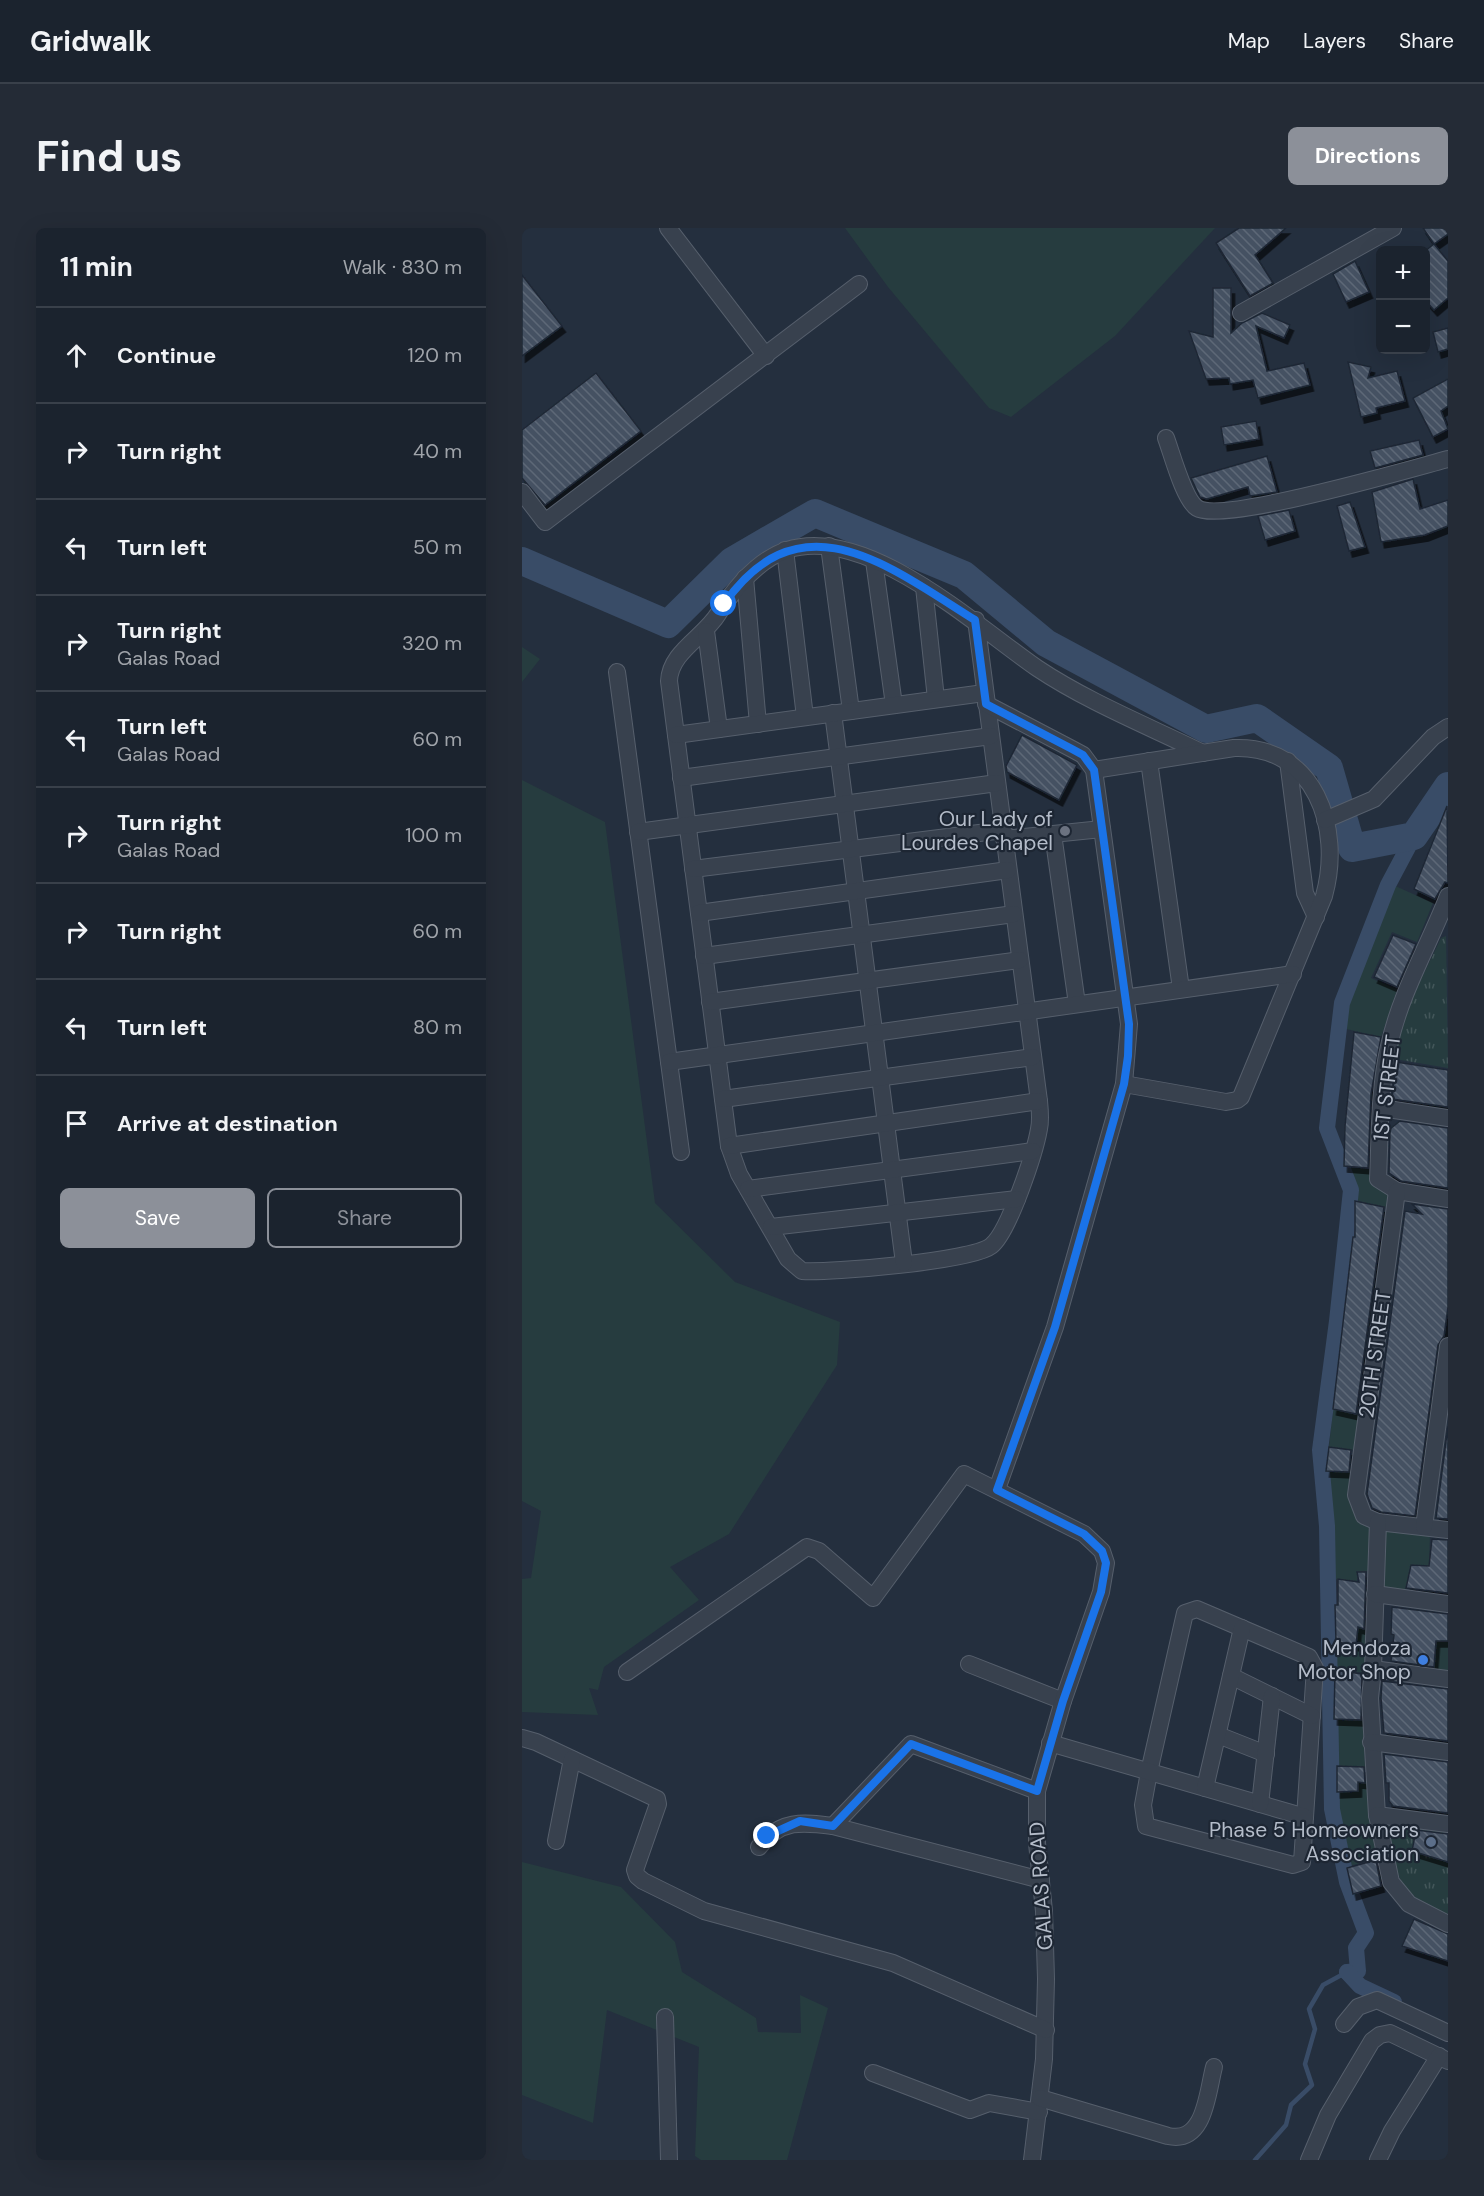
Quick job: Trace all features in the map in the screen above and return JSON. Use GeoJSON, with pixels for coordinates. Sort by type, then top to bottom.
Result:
{"type":"FeatureCollection","features":[{"type":"Feature","properties":{"kind":"street"},"geometry":{"type":"LineString","coordinates":[[668,228],[766,356]]}},
{"type":"Feature","properties":{"kind":"street"},"geometry":{"type":"LineString","coordinates":[[1241,313],[1394,228]]}},
{"type":"Feature","properties":{"kind":"street"},"geometry":{"type":"LineString","coordinates":[[522,492],[545,522],[858,284]]}},
{"type":"Feature","properties":{"kind":"street"},"geometry":{"type":"LineString","coordinates":[[1166,438],[1190,502],[1203,511],[1216,512],[1238,511],[1330,490],[1448,459]]}},
{"type":"Feature","properties":{"kind":"street"},"geometry":{"type":"LineString","coordinates":[[975,620],[1039,1101],[1039,1130],[1017,1199],[1002,1232],[990,1248],[972,1254],[840,1272],[802,1271],[788,1259],[748,1189],[729,1146],[669,671],[680,655],[706,631],[745,578],[785,550],[807,546],[829,546],[874,561],[924,588],[975,620],[1038,668],[1203,753]]}},
{"type":"Feature","properties":{"kind":"street"},"geometry":{"type":"LineString","coordinates":[[829,546],[851,711]]}},
{"type":"Feature","properties":{"kind":"street"},"geometry":{"type":"LineString","coordinates":[[785,550],[805,717]]}},
{"type":"Feature","properties":{"kind":"street"},"geometry":{"type":"LineString","coordinates":[[874,561],[894,705]]}},
{"type":"Feature","properties":{"kind":"street"},"geometry":{"type":"LineString","coordinates":[[745,578],[758,724]]}},
{"type":"Feature","properties":{"kind":"street"},"geometry":{"type":"LineString","coordinates":[[924,588],[936,699]]}},
{"type":"Feature","properties":{"kind":"street"},"geometry":{"type":"LineString","coordinates":[[706,631],[718,729]]}},
{"type":"Feature","properties":{"kind":"street"},"geometry":{"type":"LineString","coordinates":[[617,672],[681,1152]]}},
{"type":"Feature","properties":{"kind":"street"},"geometry":{"type":"LineString","coordinates":[[676,735],[936,699],[985,699],[1083,755],[1094,770],[1129,1024],[1124,1084],[1055,1327],[997,1490]]}},
{"type":"Feature","properties":{"kind":"street"},"geometry":{"type":"LineString","coordinates":[[833,713],[904,1263]]}},
{"type":"Feature","properties":{"kind":"street"},"geometry":{"type":"LineString","coordinates":[[1329,818],[1354,809],[1383,791],[1433,737],[1448,727]]}},
{"type":"Feature","properties":{"kind":"street"},"geometry":{"type":"LineString","coordinates":[[681,778],[991,736]]}},
{"type":"Feature","properties":{"kind":"street"},"geometry":{"type":"LineString","coordinates":[[1094,770],[1203,753],[1252,748],[1271,752],[1288,761],[1305,776],[1329,818],[1331,864],[1324,896],[1244,1091],[1237,1100],[1226,1102],[1124,1084]]}},
{"type":"Feature","properties":{"kind":"street"},"geometry":{"type":"LineString","coordinates":[[1149,761],[1181,989]]}},
{"type":"Feature","properties":{"kind":"street"},"geometry":{"type":"LineString","coordinates":[[1288,761],[1305,893],[1316,917]]}},
{"type":"Feature","properties":{"kind":"street"},"geometry":{"type":"LineString","coordinates":[[638,832],[997,783]]}},
{"type":"Feature","properties":{"kind":"street"},"geometry":{"type":"LineString","coordinates":[[693,869],[850,849],[1004,834],[1053,834],[1102,829]]}},
{"type":"Feature","properties":{"kind":"street"},"geometry":{"type":"LineString","coordinates":[[1053,834],[1077,1004]]}},
{"type":"Feature","properties":{"kind":"street"},"geometry":{"type":"LineString","coordinates":[[699,913],[1008,870]]}},
{"type":"Feature","properties":{"kind":"street"},"geometry":{"type":"LineString","coordinates":[[1305,893],[1324,896]]}},
{"type":"Feature","properties":{"kind":"street","name":"1ST STREET"},"geometry":{"type":"LineString","coordinates":[[1397,1191],[1378,1179],[1381,1108],[1389,1046],[1400,1011],[1444,923],[1448,896]]}},
{"type":"Feature","properties":{"kind":"street"},"geometry":{"type":"LineString","coordinates":[[704,956],[1014,914]]}},
{"type":"Feature","properties":{"kind":"street"},"geometry":{"type":"LineString","coordinates":[[710,1002],[1020,960]]}},
{"type":"Feature","properties":{"kind":"street"},"geometry":{"type":"LineString","coordinates":[[669,1062],[1293,974]]}},
{"type":"Feature","properties":{"kind":"street"},"geometry":{"type":"LineString","coordinates":[[723,1099],[1033,1057]]}},
{"type":"Feature","properties":{"kind":"street"},"geometry":{"type":"LineString","coordinates":[[729,1146],[1039,1101]]}},
{"type":"Feature","properties":{"kind":"street"},"geometry":{"type":"LineString","coordinates":[[1381,1108],[1448,1118]]}},
{"type":"Feature","properties":{"kind":"street"},"geometry":{"type":"LineString","coordinates":[[748,1189],[1033,1150]]}},
{"type":"Feature","properties":{"kind":"street"},"geometry":{"type":"LineString","coordinates":[[1397,1191],[1448,1199]]}},
{"type":"Feature","properties":{"kind":"street","name":"20TH STREET"},"geometry":{"type":"LineString","coordinates":[[1397,1191],[1356,1495],[1371,1519],[1375,1594],[1374,1670],[1370,1698],[1371,1742],[1377,1815],[1391,1882],[1409,1904],[1448,1924]]}},
{"type":"Feature","properties":{"kind":"street"},"geometry":{"type":"LineString","coordinates":[[771,1227],[1017,1199]]}},
{"type":"Feature","properties":{"kind":"street"},"geometry":{"type":"LineString","coordinates":[[1424,1527],[1448,1346]]}},
{"type":"Feature","properties":{"kind":"street","name":"GALAS ROAD"},"geometry":{"type":"LineString","coordinates":[[627,1672],[807,1547],[819,1551],[873,1598],[964,1474],[1084,1534],[1102,1551],[1106,1577],[1063,1701],[1037,1791],[1037,1843],[1046,1938],[1046,2030],[1032,2160]]}},
{"type":"Feature","properties":{"kind":"street"},"geometry":{"type":"LineString","coordinates":[[1371,1519],[1448,1530]]}},
{"type":"Feature","properties":{"kind":"street"},"geometry":{"type":"LineString","coordinates":[[1375,1594],[1448,1604]]}},
{"type":"Feature","properties":{"kind":"street"},"geometry":{"type":"LineString","coordinates":[[1197,1609],[1242,1628],[1309,1657],[1315,1668],[1302,1862],[1293,1865],[1146,1826],[1143,1805],[1149,1772],[1185,1613],[1197,1609]]}},
{"type":"Feature","properties":{"kind":"street"},"geometry":{"type":"LineString","coordinates":[[1205,1788],[1242,1628]]}},
{"type":"Feature","properties":{"kind":"street"},"geometry":{"type":"LineString","coordinates":[[969,1664],[1063,1701]]}},
{"type":"Feature","properties":{"kind":"street"},"geometry":{"type":"LineString","coordinates":[[1374,1670],[1448,1679]]}},
{"type":"Feature","properties":{"kind":"street"},"geometry":{"type":"LineString","coordinates":[[1231,1676],[1312,1716]]}},
{"type":"Feature","properties":{"kind":"street"},"geometry":{"type":"LineString","coordinates":[[1260,1804],[1272,1696]]}},
{"type":"Feature","properties":{"kind":"street"},"geometry":{"type":"LineString","coordinates":[[1218,1735],[1266,1754]]}},
{"type":"Feature","properties":{"kind":"street"},"geometry":{"type":"LineString","coordinates":[[522,1738],[657,1799],[658,1804],[635,1870],[637,1876],[644,1881],[704,1911],[893,1963],[1046,2030]]}},
{"type":"Feature","properties":{"kind":"street"},"geometry":{"type":"LineString","coordinates":[[1371,1742],[1448,1752]]}},
{"type":"Feature","properties":{"kind":"street"},"geometry":{"type":"LineString","coordinates":[[1050,1743],[1305,1817]]}},
{"type":"Feature","properties":{"kind":"street"},"geometry":{"type":"LineString","coordinates":[[833,1826],[911,1744],[1037,1791]]}},
{"type":"Feature","properties":{"kind":"street"},"geometry":{"type":"LineString","coordinates":[[556,1841],[572,1759]]}},
{"type":"Feature","properties":{"kind":"street"},"geometry":{"type":"LineString","coordinates":[[1377,1815],[1448,1824]]}},
{"type":"Feature","properties":{"kind":"street"},"geometry":{"type":"LineString","coordinates":[[759,1847],[775,1830],[800,1821],[833,1826],[1041,1880]]}},
{"type":"Feature","properties":{"kind":"street"},"geometry":{"type":"LineString","coordinates":[[1344,2024],[1358,2007],[1377,2001],[1448,2032]]}},
{"type":"Feature","properties":{"kind":"street"},"geometry":{"type":"LineString","coordinates":[[665,2017],[669,2160]]}},
{"type":"Feature","properties":{"kind":"street"},"geometry":{"type":"LineString","coordinates":[[1309,2160],[1328,2115],[1372,2041],[1380,2035],[1390,2033],[1444,2058],[1392,2131],[1378,2160]]}},
{"type":"Feature","properties":{"kind":"street"},"geometry":{"type":"LineString","coordinates":[[873,2073],[969,2110],[989,2103],[1039,2105],[1168,2136],[1183,2137],[1195,2131],[1214,2067]]}},
{"type":"Feature","properties":{"kind":"green space"},"geometry":{"type":"Polygon","coordinates":[[[845,228],[1215,228],[1115,336],[1011,417],[989,408],[888,287],[845,228]]]}},
{"type":"Feature","properties":{"kind":"green space"},"geometry":{"type":"Polygon","coordinates":[[[522,647],[540,659],[522,682],[522,647]]]}},
{"type":"Feature","properties":{"kind":"green space"},"geometry":{"type":"Polygon","coordinates":[[[522,780],[605,822],[655,1203],[735,1282],[840,1322],[837,1365],[729,1534],[670,1567],[699,1600],[604,1667],[598,1690],[589,1688],[598,1715],[522,1712],[522,1579],[531,1578],[541,1511],[522,1501],[522,780]]]}},
{"type":"Feature","properties":{"kind":"green space"},"geometry":{"type":"Polygon","coordinates":[[[1391,884],[1433,903],[1417,942],[1392,932],[1371,978],[1397,990],[1381,1037],[1342,1028],[1345,1003],[1391,884]]]}},
{"type":"Feature","properties":{"kind":"green space"},"geometry":{"type":"Polygon","coordinates":[[[1446,936],[1448,1068],[1395,1059],[1400,1029],[1412,997],[1441,938],[1446,936]]]}},
{"type":"Feature","properties":{"kind":"green space"},"geometry":{"type":"Polygon","coordinates":[[[1343,1167],[1373,1170],[1391,1194],[1387,1207],[1351,1200],[1352,1189],[1343,1167]]]}},
{"type":"Feature","properties":{"kind":"green space"},"geometry":{"type":"Polygon","coordinates":[[[1333,1409],[1359,1414],[1354,1450],[1329,1447],[1333,1409]]]}},
{"type":"Feature","properties":{"kind":"green space"},"geometry":{"type":"Polygon","coordinates":[[[1326,1471],[1353,1472],[1373,1525],[1370,1571],[1357,1572],[1357,1581],[1332,1579],[1326,1471]]]}},
{"type":"Feature","properties":{"kind":"green space"},"geometry":{"type":"Polygon","coordinates":[[[1386,1529],[1430,1534],[1429,1566],[1411,1565],[1405,1592],[1384,1591],[1386,1529]]]}},
{"type":"Feature","properties":{"kind":"green space"},"geometry":{"type":"Polygon","coordinates":[[[1358,1627],[1366,1630],[1368,1673],[1335,1670],[1336,1642],[1356,1645],[1358,1627]]]}},
{"type":"Feature","properties":{"kind":"green space"},"geometry":{"type":"Polygon","coordinates":[[[1436,1641],[1448,1642],[1448,1673],[1434,1670],[1436,1641]]]}},
{"type":"Feature","properties":{"kind":"green space"},"geometry":{"type":"Polygon","coordinates":[[[1334,1719],[1363,1721],[1365,1767],[1337,1766],[1334,1719]]]}},
{"type":"Feature","properties":{"kind":"green space"},"geometry":{"type":"Polygon","coordinates":[[[1358,1782],[1369,1783],[1380,1856],[1339,1870],[1334,1793],[1358,1791],[1358,1782]]]}},
{"type":"Feature","properties":{"kind":"green space"},"geometry":{"type":"Polygon","coordinates":[[[1384,1820],[1448,1833],[1448,1914],[1430,1907],[1417,1898],[1400,1879],[1391,1853],[1384,1820]]]}},
{"type":"Feature","properties":{"kind":"green space"},"geometry":{"type":"Polygon","coordinates":[[[522,1862],[621,1887],[675,1942],[682,1972],[756,2018],[758,2032],[801,2033],[800,1995],[828,2008],[787,2160],[701,2160],[695,2156],[699,2047],[607,2010],[593,2123],[522,2095],[522,1862]]]}},
{"type":"Feature","properties":{"kind":"building"},"geometry":{"type":"Polygon","coordinates":[[[1239,228],[1286,228],[1255,255],[1273,283],[1250,296],[1216,243],[1239,228]]]}},
{"type":"Feature","properties":{"kind":"building"},"geometry":{"type":"Polygon","coordinates":[[[1423,228],[1448,228],[1448,234],[1434,244],[1423,228]]]}},
{"type":"Feature","properties":{"kind":"building"},"geometry":{"type":"Polygon","coordinates":[[[1434,244],[1448,261],[1448,298],[1434,310],[1430,306],[1430,247],[1434,244]]]}},
{"type":"Feature","properties":{"kind":"building"},"geometry":{"type":"Polygon","coordinates":[[[1355,261],[1369,292],[1346,302],[1333,274],[1355,261]]]}},
{"type":"Feature","properties":{"kind":"building"},"geometry":{"type":"Polygon","coordinates":[[[522,275],[562,326],[522,356],[522,275]]]}},
{"type":"Feature","properties":{"kind":"building"},"geometry":{"type":"Polygon","coordinates":[[[1213,288],[1231,288],[1231,333],[1242,323],[1262,313],[1290,325],[1284,338],[1256,326],[1267,371],[1304,363],[1310,385],[1258,398],[1253,380],[1230,384],[1229,378],[1206,379],[1189,331],[1213,337],[1213,288]]]}},
{"type":"Feature","properties":{"kind":"building"},"geometry":{"type":"Polygon","coordinates":[[[1448,328],[1448,349],[1438,352],[1433,332],[1448,328]]]}},
{"type":"Feature","properties":{"kind":"building"},"geometry":{"type":"Polygon","coordinates":[[[1348,362],[1371,367],[1368,378],[1397,371],[1405,401],[1376,408],[1377,413],[1361,417],[1348,362]]]}},
{"type":"Feature","properties":{"kind":"building"},"geometry":{"type":"Polygon","coordinates":[[[596,373],[641,431],[545,505],[522,478],[522,430],[596,373]]]}},
{"type":"Feature","properties":{"kind":"building"},"geometry":{"type":"Polygon","coordinates":[[[1448,379],[1448,406],[1441,411],[1448,429],[1433,437],[1413,398],[1448,379]]]}},
{"type":"Feature","properties":{"kind":"building"},"geometry":{"type":"Polygon","coordinates":[[[1256,421],[1259,439],[1224,445],[1221,427],[1256,421]]]}},
{"type":"Feature","properties":{"kind":"building"},"geometry":{"type":"Polygon","coordinates":[[[1419,440],[1423,455],[1375,468],[1370,451],[1419,440]]]}},
{"type":"Feature","properties":{"kind":"building"},"geometry":{"type":"Polygon","coordinates":[[[1267,456],[1277,492],[1250,496],[1248,487],[1207,499],[1200,497],[1191,478],[1267,456]]]}},
{"type":"Feature","properties":{"kind":"building"},"geometry":{"type":"Polygon","coordinates":[[[1413,479],[1420,509],[1448,500],[1448,526],[1425,535],[1381,542],[1372,492],[1413,479]]]}},
{"type":"Feature","properties":{"kind":"building"},"geometry":{"type":"Polygon","coordinates":[[[1350,502],[1365,547],[1349,551],[1337,506],[1350,502]]]}},
{"type":"Feature","properties":{"kind":"building"},"geometry":{"type":"Polygon","coordinates":[[[1289,510],[1295,531],[1265,540],[1258,516],[1289,510]]]}},
{"type":"Feature","properties":{"kind":"building"},"geometry":{"type":"Polygon","coordinates":[[[1022,735],[1077,765],[1059,800],[1007,772],[1006,766],[1022,735]]]}},
{"type":"Feature","properties":{"kind":"building"},"geometry":{"type":"Polygon","coordinates":[[[1447,806],[1448,883],[1445,882],[1435,899],[1414,889],[1447,806]]]}},
{"type":"Feature","properties":{"kind":"building"},"geometry":{"type":"Polygon","coordinates":[[[1393,935],[1416,944],[1397,987],[1374,977],[1393,935]]]}},
{"type":"Feature","properties":{"kind":"building"},"geometry":{"type":"Polygon","coordinates":[[[1354,1032],[1381,1037],[1371,1094],[1368,1168],[1344,1166],[1345,1126],[1354,1032]]]}},
{"type":"Feature","properties":{"kind":"building"},"geometry":{"type":"Polygon","coordinates":[[[1396,1062],[1448,1070],[1448,1107],[1392,1099],[1396,1062]]]}},
{"type":"Feature","properties":{"kind":"building"},"geometry":{"type":"Polygon","coordinates":[[[1400,1121],[1448,1128],[1448,1188],[1401,1181],[1389,1173],[1390,1129],[1400,1121]]]}},
{"type":"Feature","properties":{"kind":"building"},"geometry":{"type":"Polygon","coordinates":[[[1355,1201],[1384,1207],[1356,1414],[1333,1409],[1353,1237],[1355,1237],[1355,1201]]]}},
{"type":"Feature","properties":{"kind":"building"},"geometry":{"type":"Polygon","coordinates":[[[1412,1204],[1448,1209],[1448,1307],[1444,1336],[1438,1345],[1415,1516],[1381,1512],[1372,1508],[1367,1494],[1405,1211],[1422,1214],[1412,1204]]]}},
{"type":"Feature","properties":{"kind":"building"},"geometry":{"type":"Polygon","coordinates":[[[1448,1426],[1448,1519],[1436,1518],[1448,1426]]]}},
{"type":"Feature","properties":{"kind":"building"},"geometry":{"type":"Polygon","coordinates":[[[1329,1447],[1351,1450],[1349,1472],[1326,1471],[1329,1447]]]}},
{"type":"Feature","properties":{"kind":"building"},"geometry":{"type":"Polygon","coordinates":[[[1432,1539],[1448,1540],[1448,1593],[1406,1588],[1411,1565],[1429,1566],[1432,1539]]]}},
{"type":"Feature","properties":{"kind":"building"},"geometry":{"type":"Polygon","coordinates":[[[1357,1572],[1366,1572],[1364,1629],[1358,1627],[1356,1645],[1336,1642],[1335,1605],[1338,1605],[1338,1579],[1359,1582],[1357,1572]]]}},
{"type":"Feature","properties":{"kind":"building"},"geometry":{"type":"Polygon","coordinates":[[[1392,1607],[1448,1614],[1448,1641],[1436,1641],[1434,1667],[1391,1661],[1394,1635],[1391,1634],[1392,1607]]]}},
{"type":"Feature","properties":{"kind":"building"},"geometry":{"type":"Polygon","coordinates":[[[1335,1670],[1362,1674],[1361,1720],[1334,1719],[1335,1670]]]}},
{"type":"Feature","properties":{"kind":"building"},"geometry":{"type":"Polygon","coordinates":[[[1382,1681],[1448,1689],[1448,1741],[1384,1733],[1382,1681]]]}},
{"type":"Feature","properties":{"kind":"building"},"geometry":{"type":"Polygon","coordinates":[[[1384,1754],[1448,1762],[1448,1813],[1393,1806],[1389,1801],[1389,1783],[1386,1783],[1384,1754]]]}},
{"type":"Feature","properties":{"kind":"building"},"geometry":{"type":"Polygon","coordinates":[[[1337,1766],[1364,1767],[1365,1783],[1358,1782],[1358,1791],[1337,1792],[1337,1766]]]}},
{"type":"Feature","properties":{"kind":"building","name":"Phase 5 Homeowners Association"},"geometry":{"type":"Polygon","coordinates":[[[1416,1830],[1448,1834],[1448,1862],[1412,1851],[1416,1830]]]}},
{"type":"Feature","properties":{"kind":"building"},"geometry":{"type":"Polygon","coordinates":[[[1376,1860],[1381,1886],[1353,1894],[1347,1868],[1376,1860]]]}},
{"type":"Feature","properties":{"kind":"building"},"geometry":{"type":"Polygon","coordinates":[[[1414,1919],[1448,1934],[1448,1961],[1402,1946],[1414,1919]]]}},
{"type":"Feature","properties":{"kind":"waterway"},"geometry":{"type":"LineString","coordinates":[[522,561],[668,624],[732,561],[815,513],[964,575],[1046,643],[1206,729],[1257,718],[1329,768],[1352,848],[1414,836],[1448,786]]}},
{"type":"Feature","properties":{"kind":"waterway"},"geometry":{"type":"LineString","coordinates":[[1347,1972],[1358,1971],[1356,1948],[1366,1933],[1347,1882],[1332,1809],[1327,1526],[1320,1450],[1351,1190],[1327,1128],[1342,1003],[1388,885],[1414,836]]}},
{"type":"Feature","properties":{"kind":"waterway"},"geometry":{"type":"LineString","coordinates":[[1255,2160],[1286,2125],[1291,2105],[1312,2085],[1305,2064],[1315,2029],[1309,2009],[1323,1985],[1347,1972]]}},
{"type":"Feature","properties":{"kind":"waterway"},"geometry":{"type":"LineString","coordinates":[[1347,1972],[1360,1986],[1394,2002]]}},
{"type":"Feature","properties":{"kind":"place","name":"Our Lady of Lourdes Chapel"},"geometry":{"type":"Point","coordinates":[1065,831]}},
{"type":"Feature","properties":{"kind":"place","name":"Mendoza Motor Shop"},"geometry":{"type":"Point","coordinates":[1423,1660]}},
{"type":"Feature","properties":{"kind":"place","name":"Phase 5 Homeowners Association"},"geometry":{"type":"Point","coordinates":[1431,1842]}},
{"type":"Feature","properties":{"kind":"route"},"geometry":{"type":"LineString","coordinates":[[724,604],[745,578],[785,550],[807,546],[829,546],[874,561],[898,573],[975,620],[986,704],[1083,755],[1094,770],[1129,1024],[1124,1084],[1075,1258],[1055,1327],[997,1490],[1084,1534],[1102,1551],[1106,1563],[1106,1577],[1063,1701],[1040,1774],[1037,1791],[911,1744],[833,1826],[800,1821],[775,1830],[767,1836]]}}]}
